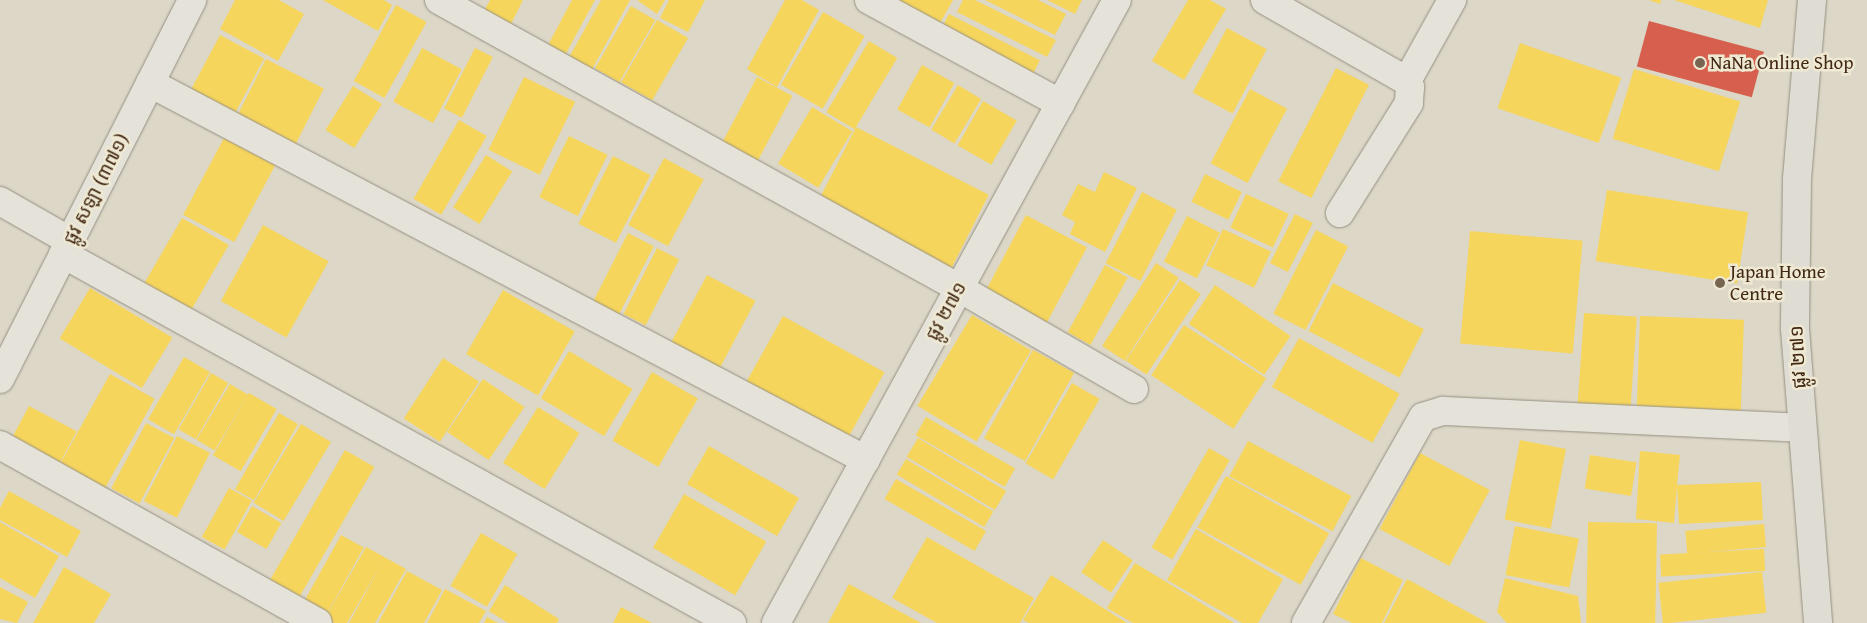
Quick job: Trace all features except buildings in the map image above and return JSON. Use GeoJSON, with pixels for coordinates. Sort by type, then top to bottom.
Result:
{"type":"FeatureCollection","features":[{"type":"Feature","properties":{"kind":"main road","name":"ផ្លូវ ២៧១"},"geometry":{"type":"LineString","coordinates":[[1812,0],[1797,179],[1795,328],[1818,623]]}},
{"type":"Feature","properties":{"kind":"street","name":"ផ្លូវ សឡា (៣៧១)"},"geometry":{"type":"LineString","coordinates":[[0,378],[192,0]]}},
{"type":"Feature","properties":{"kind":"street"},"geometry":{"type":"LineString","coordinates":[[439,0],[959,288],[1134,389]]}},
{"type":"Feature","properties":{"kind":"street"},"geometry":{"type":"LineString","coordinates":[[869,0],[1061,104]]}},
{"type":"Feature","properties":{"kind":"street","name":"ផ្លូវ ២៧១"},"geometry":{"type":"LineString","coordinates":[[776,623],[1117,0]]}},
{"type":"Feature","properties":{"kind":"street"},"geometry":{"type":"LineString","coordinates":[[1265,0],[1407,81]]}},
{"type":"Feature","properties":{"kind":"street"},"geometry":{"type":"LineString","coordinates":[[1340,213],[1409,103],[1407,81],[1452,0]]}},
{"type":"Feature","properties":{"kind":"street"},"geometry":{"type":"LineString","coordinates":[[150,82],[866,460]]}},
{"type":"Feature","properties":{"kind":"street"},"geometry":{"type":"LineString","coordinates":[[0,201],[66,248],[732,623]]}},
{"type":"Feature","properties":{"kind":"street"},"geometry":{"type":"LineString","coordinates":[[1306,623],[1423,417],[1443,411],[1802,428]]}},
{"type":"Feature","properties":{"kind":"street"},"geometry":{"type":"LineString","coordinates":[[0,445],[318,623]]}},
{"type":"Feature","properties":{"kind":"place","name":"NaNa Online Shop"},"geometry":{"type":"Point","coordinates":[1700,63]}},
{"type":"Feature","properties":{"kind":"place","name":"Japan Home Centre"},"geometry":{"type":"Point","coordinates":[1720,283]}}]}
